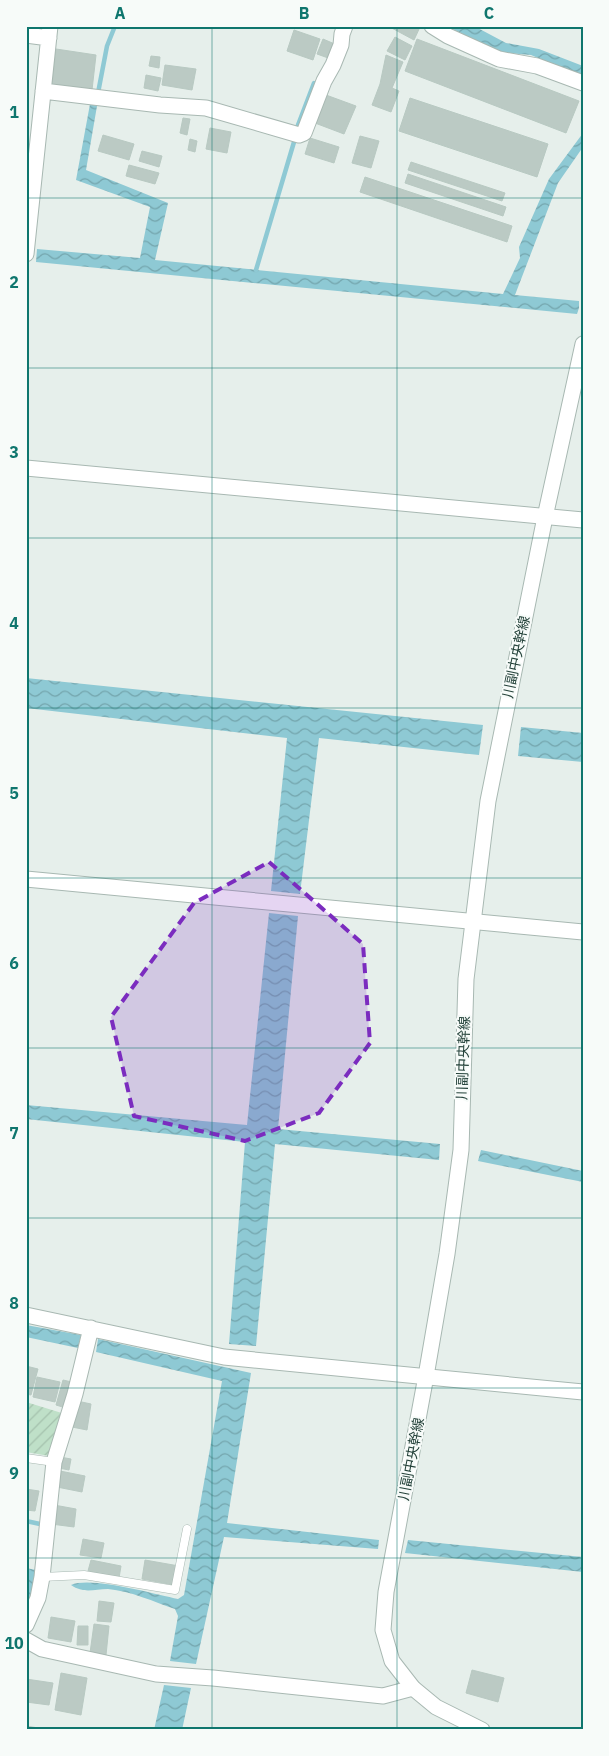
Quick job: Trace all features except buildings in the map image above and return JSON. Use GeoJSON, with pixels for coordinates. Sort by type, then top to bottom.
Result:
{"type":"FeatureCollection","features":[{"type":"Feature","properties":{"kind":"street"},"geometry":{"type":"LineString","coordinates":[[43,92],[160,105],[206,108],[299,136],[304,133],[324,81],[333,65],[345,26]]}},
{"type":"Feature","properties":{"kind":"street"},"geometry":{"type":"LineString","coordinates":[[432,26],[448,36],[499,59],[537,66],[583,83]]}},
{"type":"Feature","properties":{"kind":"street"},"geometry":{"type":"LineString","coordinates":[[26,35],[49,32],[26,254]]}},
{"type":"Feature","properties":{"kind":"street","name":"川副中央幹線"},"geometry":{"type":"LineString","coordinates":[[482,1730],[436,1707],[413,1688],[392,1661],[383,1630],[386,1592],[447,1254],[461,1150],[466,979],[488,801],[545,516],[583,344]]}},
{"type":"Feature","properties":{"kind":"street"},"geometry":{"type":"LineString","coordinates":[[26,468],[583,520]]}},
{"type":"Feature","properties":{"kind":"street"},"geometry":{"type":"LineString","coordinates":[[26,879],[583,932]]}},
{"type":"Feature","properties":{"kind":"street"},"geometry":{"type":"LineString","coordinates":[[26,1315],[224,1356],[583,1392]]}},
{"type":"Feature","properties":{"kind":"street"},"geometry":{"type":"LineString","coordinates":[[26,1625],[38,1598],[42,1577],[54,1462],[91,1328]]}},
{"type":"Feature","properties":{"kind":"street"},"geometry":{"type":"LineString","coordinates":[[26,1640],[42,1649],[156,1674],[213,1678],[383,1696],[413,1688]]}},
{"type":"Feature","properties":{"kind":"lane"},"geometry":{"type":"LineString","coordinates":[[26,1458],[54,1462]]}},
{"type":"Feature","properties":{"kind":"lane"},"geometry":{"type":"LineString","coordinates":[[42,1577],[84,1575],[175,1590],[187,1529]]}},
{"type":"Feature","properties":{"kind":"highlighted area"},"geometry":{"type":"Polygon","coordinates":[[[269,862],[363,944],[370,1043],[319,1113],[245,1141],[134,1116],[111,1017],[194,903],[269,862]]]}},
{"type":"Feature","properties":{"kind":"green space"},"geometry":{"type":"Polygon","coordinates":[[[26,1402],[65,1414],[49,1456],[26,1452],[26,1402]]]}},
{"type":"Feature","properties":{"kind":"water"},"geometry":{"type":"Polygon","coordinates":[[[447,26],[474,26],[506,43],[539,49],[583,66],[583,77],[531,55],[498,52],[447,26]]]}},
{"type":"Feature","properties":{"kind":"water"},"geometry":{"type":"Polygon","coordinates":[[[90,104],[97,106],[86,170],[168,203],[155,260],[503,294],[520,258],[519,247],[549,179],[583,133],[583,147],[558,183],[515,295],[579,301],[577,314],[36,262],[37,249],[140,258],[150,207],[76,180],[90,104]]]}},
{"type":"Feature","properties":{"kind":"water"},"geometry":{"type":"Polygon","coordinates":[[[26,678],[483,725],[479,755],[319,738],[300,894],[271,891],[287,738],[26,708],[26,678]]]}},
{"type":"Feature","properties":{"kind":"water"},"geometry":{"type":"Polygon","coordinates":[[[521,727],[583,733],[583,762],[518,756],[521,727]]]}},
{"type":"Feature","properties":{"kind":"water"},"geometry":{"type":"Polygon","coordinates":[[[269,913],[298,916],[278,1129],[440,1144],[439,1160],[275,1144],[256,1346],[229,1344],[245,1142],[26,1119],[26,1105],[247,1125],[269,913]]]}},
{"type":"Feature","properties":{"kind":"water"},"geometry":{"type":"Polygon","coordinates":[[[481,1150],[583,1171],[583,1182],[478,1161],[481,1150]]]}},
{"type":"Feature","properties":{"kind":"water"},"geometry":{"type":"Polygon","coordinates":[[[26,1325],[81,1335],[78,1348],[26,1337],[26,1325]]]}},
{"type":"Feature","properties":{"kind":"water"},"geometry":{"type":"Polygon","coordinates":[[[98,1339],[251,1373],[227,1523],[379,1540],[378,1549],[224,1537],[196,1664],[170,1661],[178,1616],[175,1609],[125,1592],[108,1589],[85,1590],[71,1585],[80,1583],[107,1584],[178,1599],[184,1595],[222,1381],[96,1352],[98,1339]]]}},
{"type":"Feature","properties":{"kind":"water"},"geometry":{"type":"Polygon","coordinates":[[[408,1540],[583,1557],[583,1572],[405,1553],[408,1540]]]}},
{"type":"Feature","properties":{"kind":"water"},"geometry":{"type":"Polygon","coordinates":[[[26,1568],[36,1570],[32,1592],[26,1605],[26,1568]]]}},
{"type":"Feature","properties":{"kind":"water"},"geometry":{"type":"Polygon","coordinates":[[[164,1685],[191,1688],[182,1730],[154,1730],[164,1685]]]}},
{"type":"Feature","properties":{"kind":"waterway"},"geometry":{"type":"LineString","coordinates":[[98,93],[107,46],[115,26]]}},
{"type":"Feature","properties":{"kind":"waterway"},"geometry":{"type":"LineString","coordinates":[[298,125],[314,83]]}},
{"type":"Feature","properties":{"kind":"waterway"},"geometry":{"type":"LineString","coordinates":[[256,270],[294,142]]}},
{"type":"Feature","properties":{"kind":"waterway"},"geometry":{"type":"LineString","coordinates":[[26,1521],[40,1524]]}}]}
